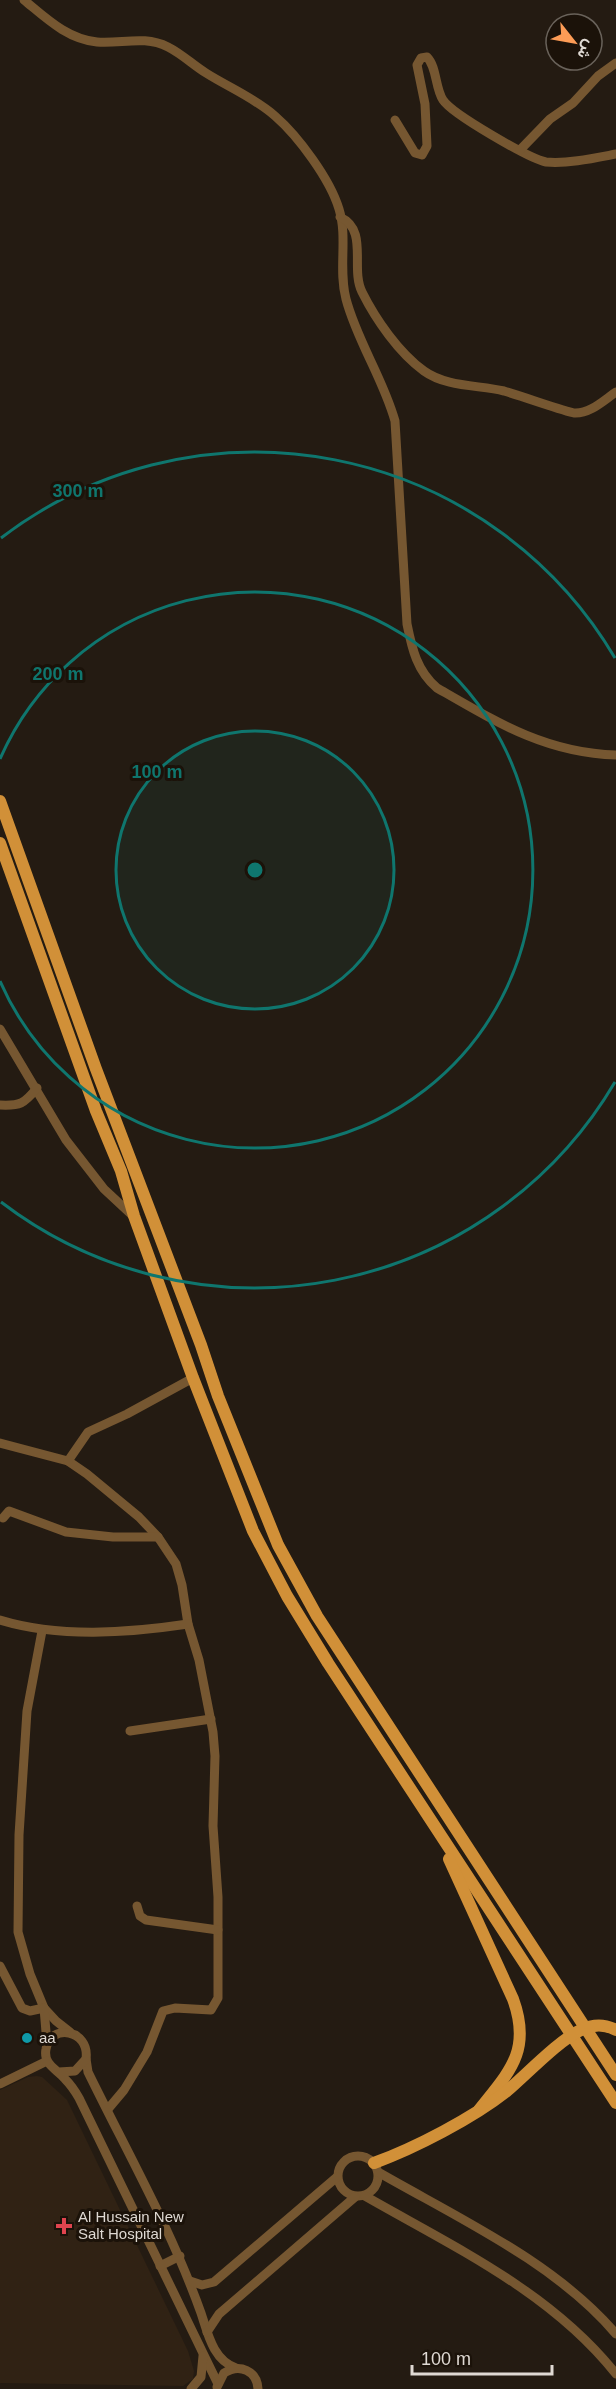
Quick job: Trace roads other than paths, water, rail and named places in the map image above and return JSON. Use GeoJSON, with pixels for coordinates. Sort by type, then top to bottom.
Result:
{"type":"FeatureCollection","features":[{"type":"Feature","properties":{"kind":"main road"},"geometry":{"type":"LineString","coordinates":[[0,801],[96,1069],[201,1344],[218,1396],[278,1545],[317,1616],[616,2075]]}},
{"type":"Feature","properties":{"kind":"main road"},"geometry":{"type":"LineString","coordinates":[[0,843],[96,1111],[121,1171],[134,1216],[193,1378],[253,1531],[328,1663],[616,2103]]}},
{"type":"Feature","properties":{"kind":"main road"},"geometry":{"type":"LineString","coordinates":[[429,1817],[513,1999],[520,2024],[518,2049],[512,2067],[479,2110]]}},
{"type":"Feature","properties":{"kind":"main road"},"geometry":{"type":"LineString","coordinates":[[376,2168],[479,2110],[506,2092],[574,2033],[594,2026],[616,2030]]}},
{"type":"Feature","properties":{"kind":"street"},"geometry":{"type":"LineString","coordinates":[[24,0],[58,27],[81,39],[99,42],[145,39],[168,47],[268,111],[286,127],[311,158],[331,189],[340,217],[342,272],[345,297],[351,316],[381,380],[395,421],[407,624],[412,653],[427,679],[437,688],[535,739],[573,752],[616,755]]}},
{"type":"Feature","properties":{"kind":"street"},"geometry":{"type":"LineString","coordinates":[[395,120],[415,153],[422,155],[427,146],[425,104],[416,70],[418,61],[427,57],[431,62],[443,100],[449,108],[520,150],[536,158],[552,162],[616,154]]}},
{"type":"Feature","properties":{"kind":"street"},"geometry":{"type":"LineString","coordinates":[[520,150],[550,119],[573,103],[598,76],[616,63]]}},
{"type":"Feature","properties":{"kind":"street"},"geometry":{"type":"LineString","coordinates":[[340,217],[348,220],[356,234],[357,264],[362,291],[396,344],[429,375],[443,380],[502,391],[574,413],[582,413],[593,408],[616,392]]}},
{"type":"Feature","properties":{"kind":"street"},"geometry":{"type":"LineString","coordinates":[[0,1029],[66,1140],[104,1189],[134,1216]]}},
{"type":"Feature","properties":{"kind":"street"},"geometry":{"type":"LineString","coordinates":[[0,1105],[26,1102],[37,1088]]}},
{"type":"Feature","properties":{"kind":"street"},"geometry":{"type":"LineString","coordinates":[[68,1461],[87,1432],[127,1414],[193,1378]]}},
{"type":"Feature","properties":{"kind":"street"},"geometry":{"type":"LineString","coordinates":[[0,1443],[68,1461],[126,1504],[158,1537],[179,1573],[188,1624],[199,1660],[212,1719],[215,1756],[213,1826],[218,1898],[219,1989],[215,2006],[206,2012],[175,2008],[163,2011],[147,2052],[124,2090],[108,2109]]}},
{"type":"Feature","properties":{"kind":"street"},"geometry":{"type":"LineString","coordinates":[[3,1518],[9,1511],[66,1532],[113,1537],[158,1537]]}},
{"type":"Feature","properties":{"kind":"street"},"geometry":{"type":"LineString","coordinates":[[0,1620],[42,1631],[132,1629],[188,1624]]}},
{"type":"Feature","properties":{"kind":"street"},"geometry":{"type":"LineString","coordinates":[[42,1631],[27,1711],[19,1835],[18,1922],[22,1950],[44,2007],[47,2061],[59,2072],[79,2098],[202,2351],[216,2387]]}},
{"type":"Feature","properties":{"kind":"street"},"geometry":{"type":"LineString","coordinates":[[130,1731],[212,1719]]}},
{"type":"Feature","properties":{"kind":"street"},"geometry":{"type":"LineString","coordinates":[[137,1906],[140,1916],[146,1920],[218,1930]]}},
{"type":"Feature","properties":{"kind":"street"},"geometry":{"type":"LineString","coordinates":[[0,1966],[22,2008],[30,2011],[44,2007]]}},
{"type":"Feature","properties":{"kind":"street"},"geometry":{"type":"LineString","coordinates":[[44,2007],[56,2021],[82,2039],[87,2052],[88,2072],[180,2256],[207,2332],[220,2358],[237,2368],[249,2371],[257,2380],[259,2388]]}},
{"type":"Feature","properties":{"kind":"street"},"geometry":{"type":"LineString","coordinates":[[47,2044],[57,2034],[70,2032]]}},
{"type":"Feature","properties":{"kind":"street"},"geometry":{"type":"LineString","coordinates":[[59,2072],[75,2071],[86,2059]]}},
{"type":"Feature","properties":{"kind":"street"},"geometry":{"type":"LineString","coordinates":[[0,2084],[47,2061]]}},
{"type":"Feature","properties":{"kind":"street"},"geometry":{"type":"LineString","coordinates":[[190,2281],[202,2285],[214,2282],[337,2176],[342,2163],[354,2156],[368,2158],[376,2168],[540,2267],[583,2299],[616,2334]]}},
{"type":"Feature","properties":{"kind":"street"},"geometry":{"type":"LineString","coordinates":[[207,2332],[219,2314],[360,2196],[376,2186],[376,2168]]}},
{"type":"Feature","properties":{"kind":"street"},"geometry":{"type":"LineString","coordinates":[[337,2176],[340,2188],[360,2196],[533,2295],[581,2335],[616,2374]]}},
{"type":"Feature","properties":{"kind":"street"},"geometry":{"type":"LineString","coordinates":[[160,2266],[180,2256]]}},
{"type":"Feature","properties":{"kind":"street"},"geometry":{"type":"LineString","coordinates":[[191,2389],[201,2377],[202,2351]]}},
{"type":"Feature","properties":{"kind":"street"},"geometry":{"type":"LineString","coordinates":[[216,2387],[224,2373],[237,2368]]}},
{"type":"Feature","properties":{"kind":"place","name":"aa"},"geometry":{"type":"Point","coordinates":[27,2038]}},
{"type":"Feature","properties":{"kind":"place","name":"Al Hussain New Salt Hospital"},"geometry":{"type":"Point","coordinates":[64,2226]}}]}
